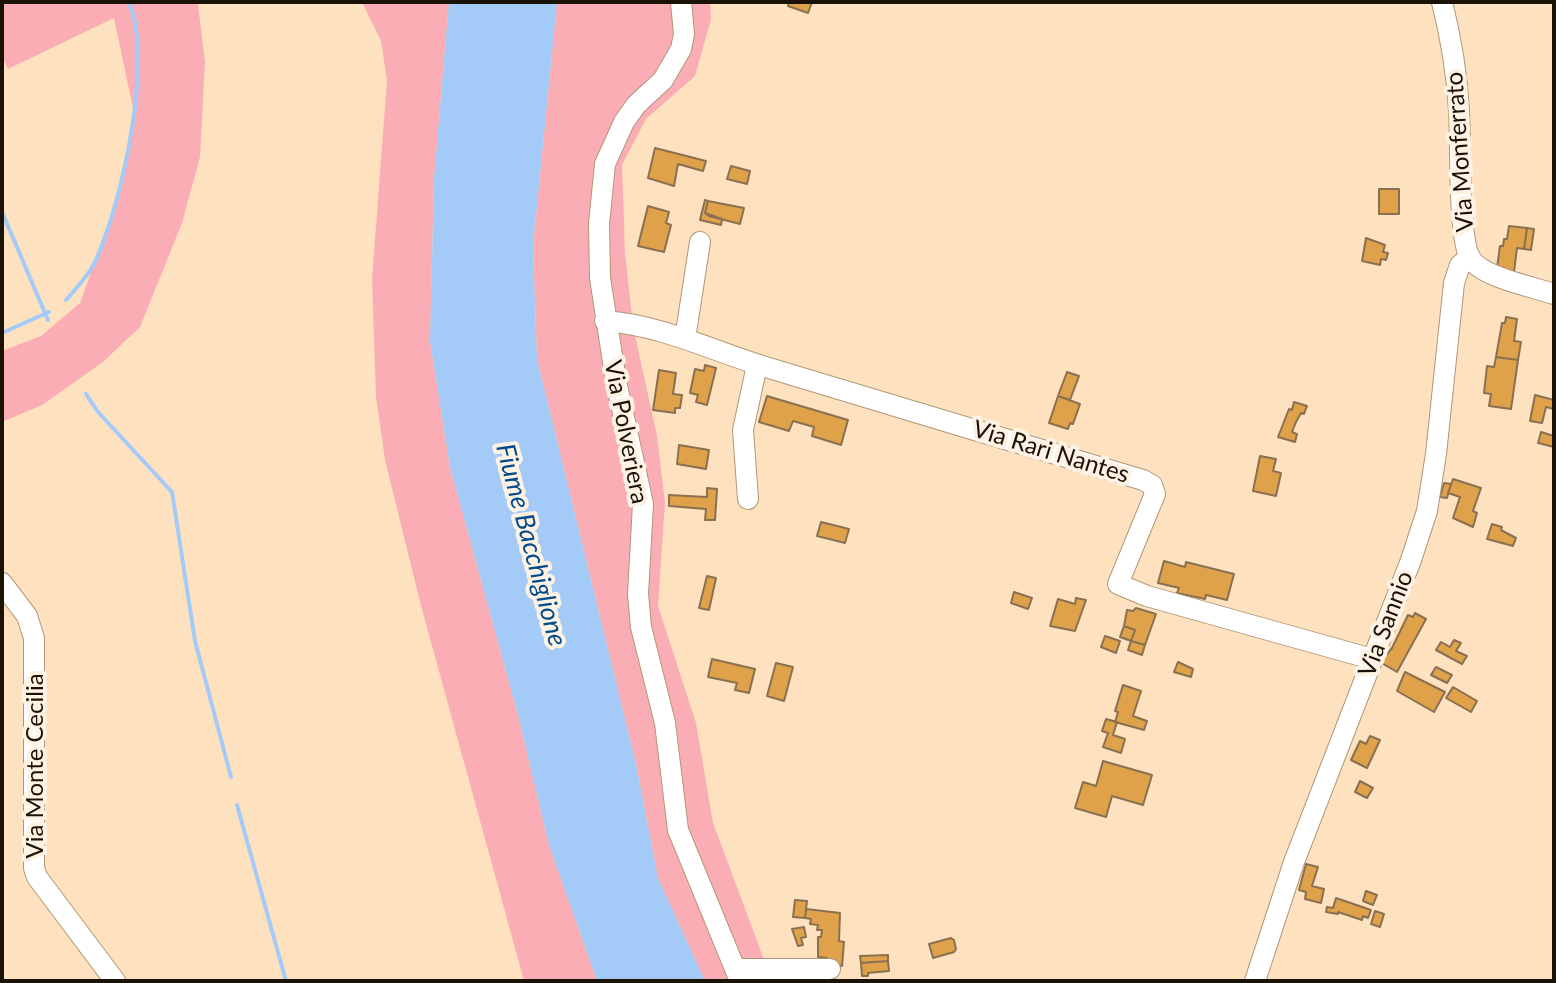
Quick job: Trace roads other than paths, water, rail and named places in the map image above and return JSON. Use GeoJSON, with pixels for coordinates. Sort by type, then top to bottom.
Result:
{"type":"FeatureCollection","features":[{"type":"Feature","properties":{"kind":"street","name":"Via Polveriera"},"geometry":{"type":"LineString","coordinates":[[681,2],[684,34],[681,49],[663,80],[636,105],[624,122],[605,164],[599,224],[605,321],[643,504],[638,594],[641,627],[665,723],[678,830],[738,975],[830,969]]}},
{"type":"Feature","properties":{"kind":"street","name":"Via Monferrato"},"geometry":{"type":"LineString","coordinates":[[1442,2],[1451,40],[1459,108],[1464,233],[1470,257],[1478,266],[1493,274],[1554,294]]}},
{"type":"Feature","properties":{"kind":"street"},"geometry":{"type":"LineString","coordinates":[[685,339],[700,242]]}},
{"type":"Feature","properties":{"kind":"street","name":"Via Sannio"},"geometry":{"type":"LineString","coordinates":[[1255,981],[1294,862],[1427,511],[1454,283],[1460,265],[1470,257]]}},
{"type":"Feature","properties":{"kind":"street","name":"Via Rari Nantes"},"geometry":{"type":"LineString","coordinates":[[605,321],[625,323],[685,339],[757,365],[1143,480],[1152,485],[1155,494],[1118,584],[1147,596],[1372,659]]}},
{"type":"Feature","properties":{"kind":"street"},"geometry":{"type":"LineString","coordinates":[[748,499],[743,430],[757,365]]}},
{"type":"Feature","properties":{"kind":"street","name":"Via Monte Cecilia"},"geometry":{"type":"LineString","coordinates":[[2,583],[27,616],[34,638],[34,868],[37,877],[115,981]]}},
{"type":"Feature","properties":{"kind":"water","name":"Fiume Bacchiglione"},"geometry":{"type":"Polygon","coordinates":[[[449,2],[557,2],[533,246],[537,359],[636,764],[658,878],[705,981],[597,981],[549,845],[518,715],[450,467],[430,341],[434,179],[449,2]]]}},
{"type":"Feature","properties":{"kind":"waterway"},"geometry":{"type":"LineString","coordinates":[[66,300],[98,255],[125,165],[132,129],[138,58],[136,27],[129,2]]}},
{"type":"Feature","properties":{"kind":"waterway"},"geometry":{"type":"LineString","coordinates":[[2,212],[48,320]]}},
{"type":"Feature","properties":{"kind":"waterway"},"geometry":{"type":"LineString","coordinates":[[2,333],[49,312]]}},
{"type":"Feature","properties":{"kind":"waterway"},"geometry":{"type":"LineString","coordinates":[[86,394],[98,412],[172,492],[195,641],[231,777]]}},
{"type":"Feature","properties":{"kind":"waterway"},"geometry":{"type":"LineString","coordinates":[[237,805],[286,981]]}}]}
